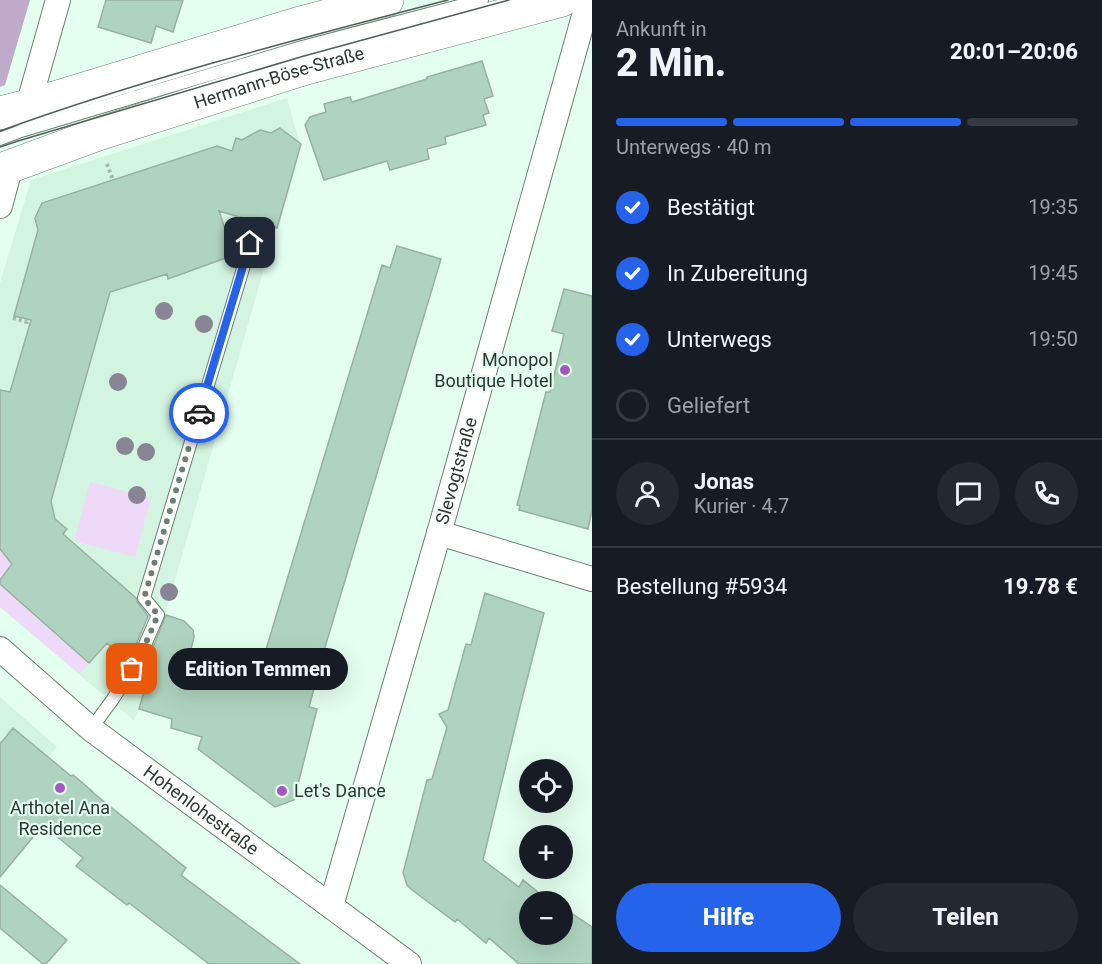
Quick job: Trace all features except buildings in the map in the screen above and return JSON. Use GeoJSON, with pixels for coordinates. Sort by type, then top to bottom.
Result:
{"type":"FeatureCollection","features":[{"type":"Feature","properties":{"kind":"main road"},"geometry":{"type":"LineString","coordinates":[[14,109],[297,24],[387,0]]}},
{"type":"Feature","properties":{"kind":"main road","name":"Hermann-Böse-Straße"},"geometry":{"type":"LineString","coordinates":[[4,158],[98,134],[306,68],[562,0]]}},
{"type":"Feature","properties":{"kind":"street"},"geometry":{"type":"LineString","coordinates":[[14,109],[57,0]]}},
{"type":"Feature","properties":{"kind":"street","name":"Slevogtstraße"},"geometry":{"type":"LineString","coordinates":[[331,906],[439,533],[586,9],[584,0]]}},
{"type":"Feature","properties":{"kind":"street"},"geometry":{"type":"LineString","coordinates":[[0,206],[4,158]]}},
{"type":"Feature","properties":{"kind":"street"},"geometry":{"type":"LineString","coordinates":[[439,533],[592,579]]}},
{"type":"Feature","properties":{"kind":"street","name":"Hohenlohestraße"},"geometry":{"type":"LineString","coordinates":[[0,649],[91,729],[410,964]]}},
{"type":"Feature","properties":{"kind":"lane"},"geometry":{"type":"LineString","coordinates":[[4,158],[21,131],[302,47],[482,0]]}},
{"type":"Feature","properties":{"kind":"lane"},"geometry":{"type":"LineString","coordinates":[[91,729],[141,654],[158,615],[144,598],[250,243]]}},
{"type":"Feature","properties":{"kind":"path"},"geometry":{"type":"LineString","coordinates":[[13,318],[27,322],[28,320]]}},
{"type":"Feature","properties":{"kind":"shaded area"},"geometry":{"type":"Polygon","coordinates":[[[0,0],[30,0],[5,85],[0,87],[0,0]]]}},
{"type":"Feature","properties":{"kind":"shaded area"},"geometry":{"type":"Polygon","coordinates":[[[287,98],[299,141],[296,167],[279,228],[275,230],[134,721],[0,607],[0,283],[31,180],[287,98]]]}},
{"type":"Feature","properties":{"kind":"shaded area"},"geometry":{"type":"Polygon","coordinates":[[[90,482],[151,498],[135,557],[74,541],[90,482]]]}},
{"type":"Feature","properties":{"kind":"shaded area"},"geometry":{"type":"Polygon","coordinates":[[[0,548],[13,564],[0,580],[0,548]]]}},
{"type":"Feature","properties":{"kind":"shaded area"},"geometry":{"type":"Polygon","coordinates":[[[0,584],[89,663],[80,674],[0,607],[0,584]]]}},
{"type":"Feature","properties":{"kind":"shaded area"},"geometry":{"type":"Polygon","coordinates":[[[0,697],[57,747],[0,813],[0,697]]]}},
{"type":"Feature","properties":{"kind":"tram line"},"geometry":{"type":"LineString","coordinates":[[0,131],[166,77],[448,0]]}},
{"type":"Feature","properties":{"kind":"tram line"},"geometry":{"type":"LineString","coordinates":[[0,147],[304,56],[509,0]]}},
{"type":"Feature","properties":{"kind":"way so far"},"geometry":{"type":"LineString","coordinates":[[132,669],[158,615],[144,598],[199,413]]}},
{"type":"Feature","properties":{"kind":"place","name":"Monopol Boutique Hotel"},"geometry":{"type":"Point","coordinates":[565,370]}},
{"type":"Feature","properties":{"kind":"place","name":"Edition Temmen"},"geometry":{"type":"Point","coordinates":[132,669]}},
{"type":"Feature","properties":{"kind":"place","name":"Arthotel Ana Residence"},"geometry":{"type":"Point","coordinates":[60,788]}},
{"type":"Feature","properties":{"kind":"place","name":"Let's Dance"},"geometry":{"type":"Point","coordinates":[282,791]}},
{"type":"Feature","properties":{"kind":"route"},"geometry":{"type":"LineString","coordinates":[[199,413],[250,243]]}}]}
